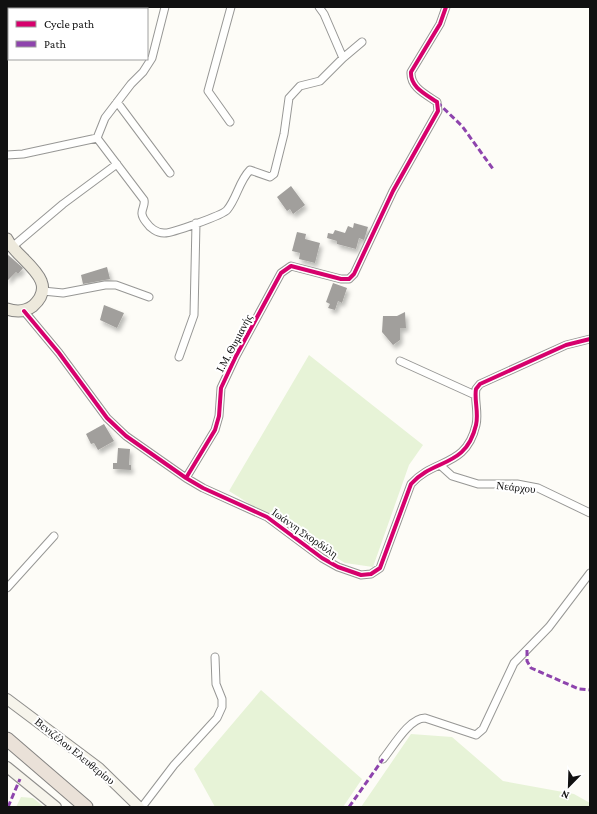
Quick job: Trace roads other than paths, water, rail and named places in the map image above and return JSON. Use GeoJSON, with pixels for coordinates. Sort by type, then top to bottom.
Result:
{"type":"FeatureCollection","features":[{"type":"Feature","properties":{"kind":"highway"},"geometry":{"type":"LineString","coordinates":[[7,739],[86,807]]}},
{"type":"Feature","properties":{"kind":"main road"},"geometry":{"type":"LineString","coordinates":[[7,309],[14,312],[24,311],[30,308],[40,299],[43,291],[38,273],[9,243]]}},
{"type":"Feature","properties":{"kind":"street"},"geometry":{"type":"LineString","coordinates":[[97,138],[106,118],[117,102],[143,72],[152,58],[165,7]]}},
{"type":"Feature","properties":{"kind":"street"},"geometry":{"type":"LineString","coordinates":[[230,122],[208,91],[231,7]]}},
{"type":"Feature","properties":{"kind":"street"},"geometry":{"type":"LineString","coordinates":[[319,7],[324,14],[343,58]]}},
{"type":"Feature","properties":{"kind":"street","name":"Ι.Μ. Θυμιανής"},"geometry":{"type":"LineString","coordinates":[[186,478],[215,430],[219,416],[221,388],[236,356],[281,273],[291,266],[341,279],[348,279],[354,274],[393,191],[438,111],[437,102],[417,88],[412,82],[411,72],[440,24],[446,7]]}},
{"type":"Feature","properties":{"kind":"street"},"geometry":{"type":"LineString","coordinates":[[97,138],[144,200],[145,204],[142,209],[142,217],[151,228],[165,234],[196,223],[220,214],[228,209],[250,170],[270,177],[274,174],[284,134],[289,98],[300,86],[320,81],[343,58],[362,42]]}},
{"type":"Feature","properties":{"kind":"street"},"geometry":{"type":"LineString","coordinates":[[117,102],[170,173]]}},
{"type":"Feature","properties":{"kind":"street"},"geometry":{"type":"LineString","coordinates":[[7,155],[23,154],[97,138]]}},
{"type":"Feature","properties":{"kind":"street"},"geometry":{"type":"LineString","coordinates":[[9,243],[117,164]]}},
{"type":"Feature","properties":{"kind":"street"},"geometry":{"type":"LineString","coordinates":[[179,357],[194,315],[196,223]]}},
{"type":"Feature","properties":{"kind":"street"},"geometry":{"type":"LineString","coordinates":[[43,291],[62,293],[105,285],[116,285],[150,296]]}},
{"type":"Feature","properties":{"kind":"street","name":"Ιωάννη Σκορδύλη"},"geometry":{"type":"LineString","coordinates":[[24,311],[59,353],[107,418],[126,436],[186,478],[203,488],[268,517],[322,558],[338,567],[361,575],[371,574],[380,568],[411,484],[417,477],[462,454],[472,439],[477,424],[475,395]]}},
{"type":"Feature","properties":{"kind":"street"},"geometry":{"type":"LineString","coordinates":[[400,361],[475,395],[476,389],[480,384],[566,345],[590,339]]}},
{"type":"Feature","properties":{"kind":"street","name":"Νεάρχου"},"geometry":{"type":"LineString","coordinates":[[441,466],[452,476],[478,484],[517,484],[538,488],[590,513]]}},
{"type":"Feature","properties":{"kind":"street"},"geometry":{"type":"LineString","coordinates":[[7,588],[54,536]]}},
{"type":"Feature","properties":{"kind":"street"},"geometry":{"type":"LineString","coordinates":[[383,759],[411,723],[418,718],[425,718],[476,736],[483,729],[514,663],[550,627],[590,573]]}},
{"type":"Feature","properties":{"kind":"street"},"geometry":{"type":"LineString","coordinates":[[140,807],[174,764],[217,718],[222,707],[222,699],[216,684],[215,657]]}},
{"type":"Feature","properties":{"kind":"street","name":"Βενιζέλου Ελευθερίου"},"geometry":{"type":"LineString","coordinates":[[7,699],[100,768],[140,807]]}},
{"type":"Feature","properties":{"kind":"street"},"geometry":{"type":"LineString","coordinates":[[7,767],[56,807]]}}]}
